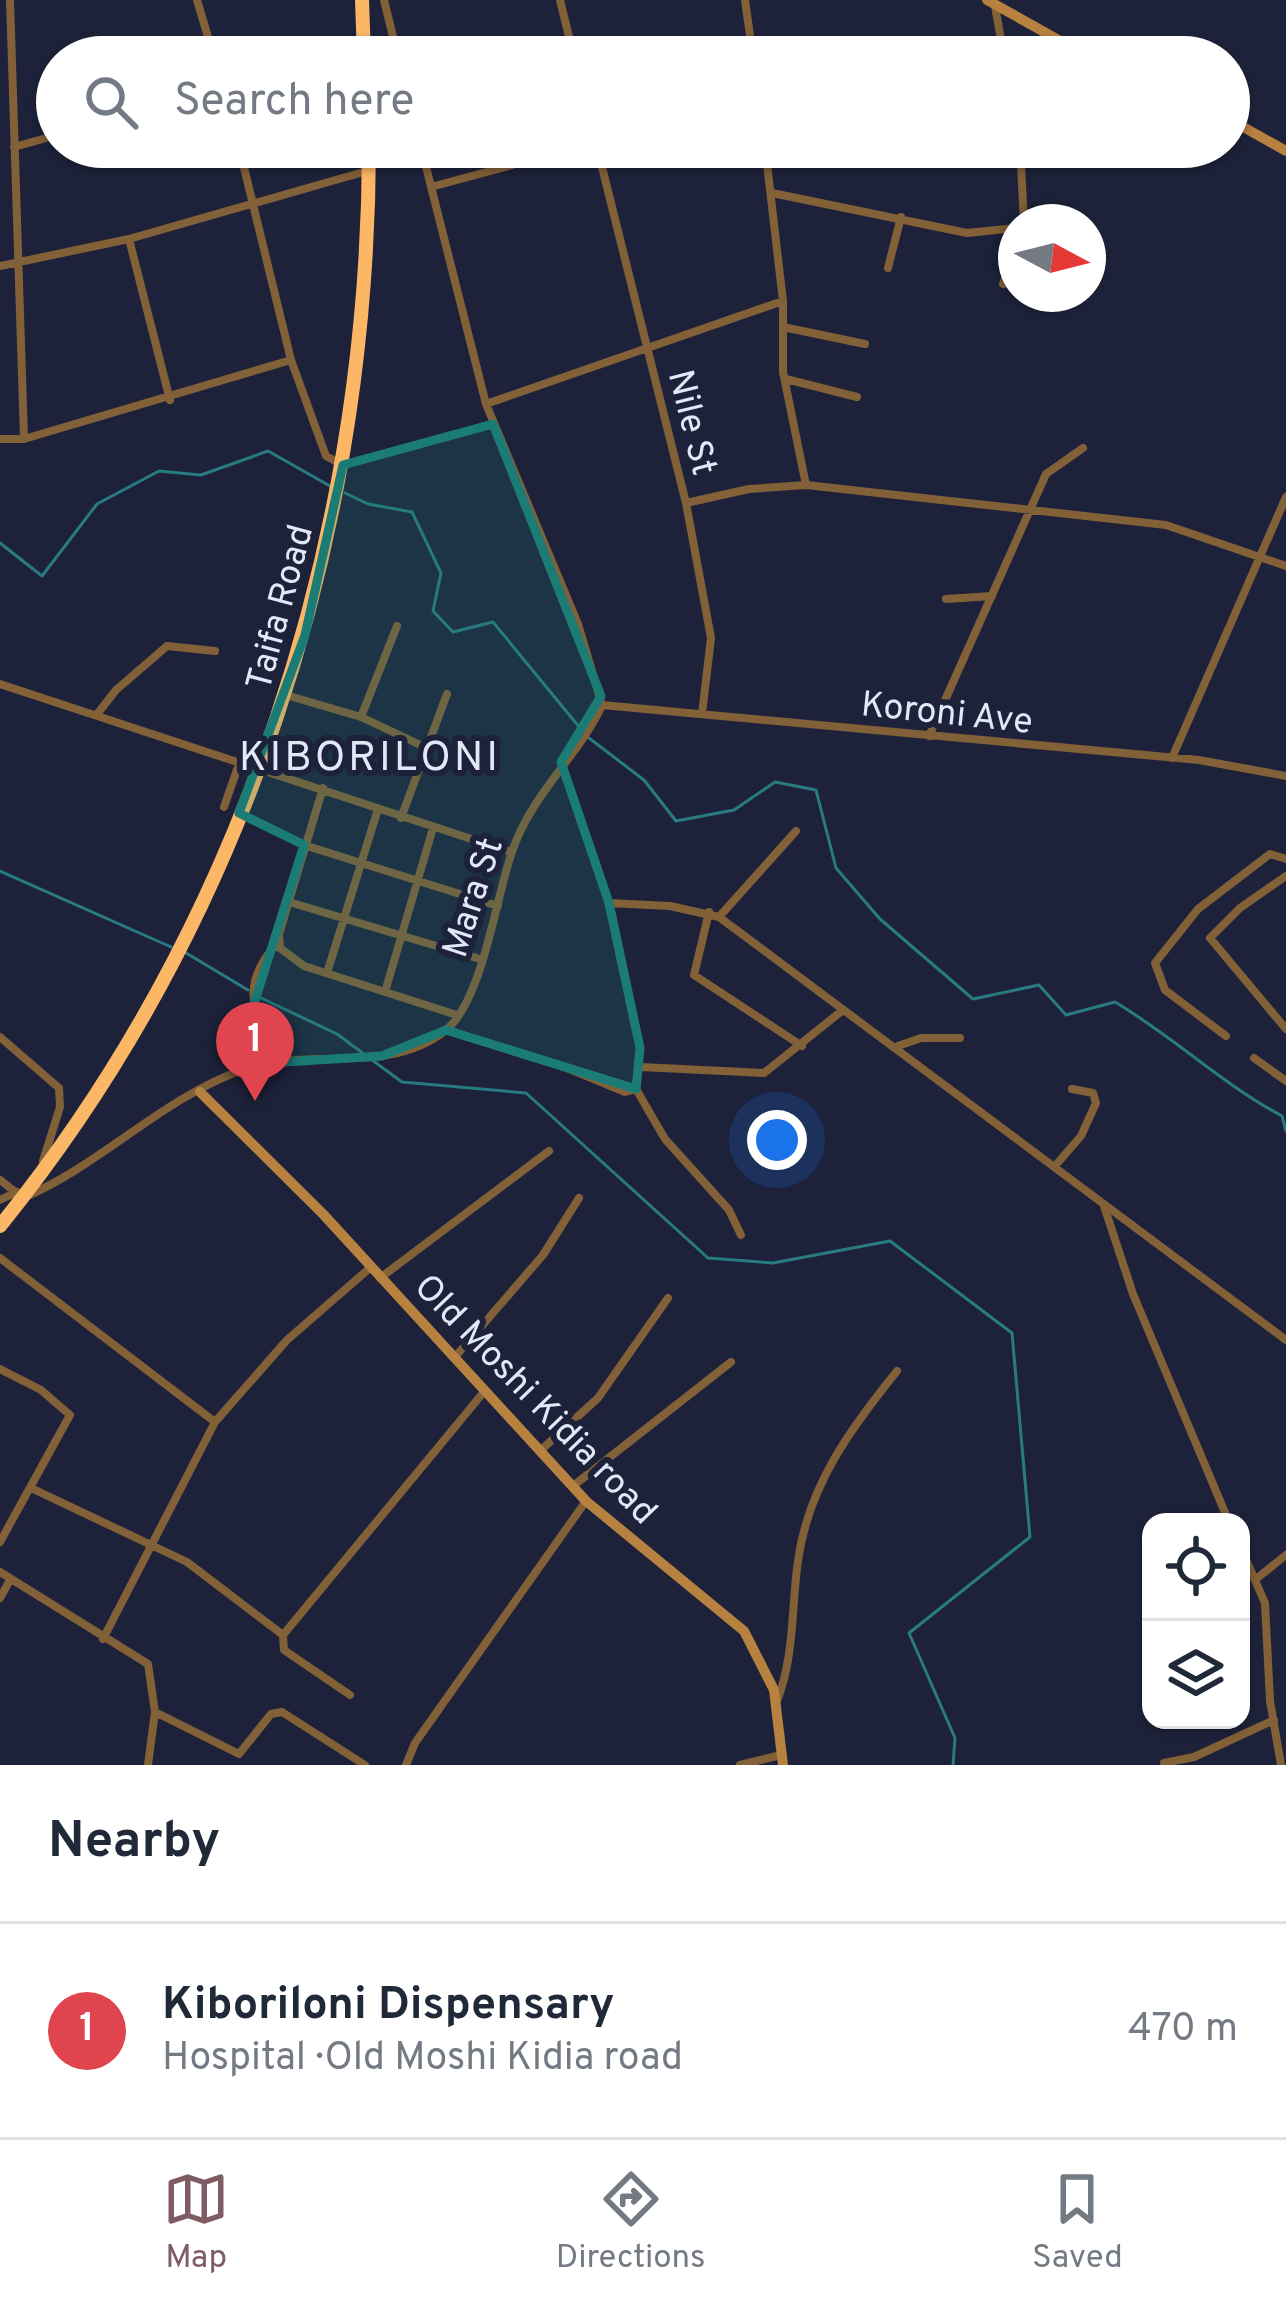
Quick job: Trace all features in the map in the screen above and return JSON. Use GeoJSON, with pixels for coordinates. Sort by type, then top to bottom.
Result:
{"type":"FeatureCollection","features":[{"type":"Feature","properties":{"kind":"highway"},"geometry":{"type":"LineString","coordinates":[[362,0],[363,36]]}},
{"type":"Feature","properties":{"kind":"highway","name":"Taifa Road"},"geometry":{"type":"LineString","coordinates":[[0,1226],[20,1195],[38,1179],[132,1035],[176,955],[231,810],[261,766],[286,695],[344,465],[363,295],[368,171]]}},
{"type":"Feature","properties":{"kind":"street"},"geometry":{"type":"LineString","coordinates":[[10,0],[24,439]]}},
{"type":"Feature","properties":{"kind":"street"},"geometry":{"type":"LineString","coordinates":[[197,0],[208,36]]}},
{"type":"Feature","properties":{"kind":"street"},"geometry":{"type":"LineString","coordinates":[[384,0],[393,36]]}},
{"type":"Feature","properties":{"kind":"street"},"geometry":{"type":"LineString","coordinates":[[560,0],[569,36]]}},
{"type":"Feature","properties":{"kind":"street"},"geometry":{"type":"LineString","coordinates":[[745,0],[750,36]]}},
{"type":"Feature","properties":{"kind":"street"},"geometry":{"type":"LineString","coordinates":[[991,3],[999,36]]}},
{"type":"Feature","properties":{"kind":"street"},"geometry":{"type":"LineString","coordinates":[[991,3],[1051,36]]}},
{"type":"Feature","properties":{"kind":"street"},"geometry":{"type":"LineString","coordinates":[[1250,131],[1286,151]]}},
{"type":"Feature","properties":{"kind":"street"},"geometry":{"type":"LineString","coordinates":[[14,147],[36,141]]}},
{"type":"Feature","properties":{"kind":"street"},"geometry":{"type":"LineString","coordinates":[[244,168],[291,360],[326,456],[344,465],[493,424]]}},
{"type":"Feature","properties":{"kind":"street"},"geometry":{"type":"LineString","coordinates":[[426,168],[486,404],[578,624],[602,705]]}},
{"type":"Feature","properties":{"kind":"street"},"geometry":{"type":"LineString","coordinates":[[431,188],[503,168]]}},
{"type":"Feature","properties":{"kind":"street","name":"Nile St"},"geometry":{"type":"LineString","coordinates":[[602,168],[686,503],[711,638],[702,714]]}},
{"type":"Feature","properties":{"kind":"street"},"geometry":{"type":"LineString","coordinates":[[768,168],[783,301],[785,379],[806,485]]}},
{"type":"Feature","properties":{"kind":"street"},"geometry":{"type":"LineString","coordinates":[[1021,168],[1023,204]]}},
{"type":"Feature","properties":{"kind":"street"},"geometry":{"type":"LineString","coordinates":[[0,266],[18,266],[129,239],[368,171]]}},
{"type":"Feature","properties":{"kind":"street"},"geometry":{"type":"LineString","coordinates":[[772,193],[967,232],[998,229]]}},
{"type":"Feature","properties":{"kind":"street"},"geometry":{"type":"LineString","coordinates":[[888,268],[901,218]]}},
{"type":"Feature","properties":{"kind":"street"},"geometry":{"type":"LineString","coordinates":[[129,239],[170,400]]}},
{"type":"Feature","properties":{"kind":"street"},"geometry":{"type":"LineString","coordinates":[[486,404],[783,301]]}},
{"type":"Feature","properties":{"kind":"street"},"geometry":{"type":"LineString","coordinates":[[783,327],[865,344]]}},
{"type":"Feature","properties":{"kind":"street"},"geometry":{"type":"LineString","coordinates":[[0,439],[24,439],[170,400],[291,360]]}},
{"type":"Feature","properties":{"kind":"street"},"geometry":{"type":"LineString","coordinates":[[785,379],[856,397]]}},
{"type":"Feature","properties":{"kind":"street"},"geometry":{"type":"LineString","coordinates":[[929,736],[1029,508],[1052,466],[1083,448]]}},
{"type":"Feature","properties":{"kind":"street"},"geometry":{"type":"LineString","coordinates":[[686,503],[749,489],[806,485],[867,496],[1029,508],[1172,526],[1286,566]]}},
{"type":"Feature","properties":{"kind":"street"},"geometry":{"type":"LineString","coordinates":[[1172,758],[1286,497]]}},
{"type":"Feature","properties":{"kind":"street"},"geometry":{"type":"LineString","coordinates":[[946,599],[992,596]]}},
{"type":"Feature","properties":{"kind":"street"},"geometry":{"type":"LineString","coordinates":[[361,717],[397,626]]}},
{"type":"Feature","properties":{"kind":"street"},"geometry":{"type":"LineString","coordinates":[[98,713],[116,690],[167,646],[215,651]]}},
{"type":"Feature","properties":{"kind":"street"},"geometry":{"type":"LineString","coordinates":[[0,684],[512,852]]}},
{"type":"Feature","properties":{"kind":"street"},"geometry":{"type":"LineString","coordinates":[[400,818],[447,694]]}},
{"type":"Feature","properties":{"kind":"street"},"geometry":{"type":"LineString","coordinates":[[286,695],[361,717],[427,748]]}},
{"type":"Feature","properties":{"kind":"street","name":"Koroni Ave"},"geometry":{"type":"LineString","coordinates":[[602,705],[1172,758],[1286,776]]}},
{"type":"Feature","properties":{"kind":"street","name":"Mara St"},"geometry":{"type":"LineString","coordinates":[[0,1200],[68,1177],[165,1107],[242,1070],[284,1062],[366,1058],[446,1030],[458,1016],[480,959],[512,852],[561,762],[602,705]]}},
{"type":"Feature","properties":{"kind":"street"},"geometry":{"type":"LineString","coordinates":[[240,761],[231,810],[304,845],[498,906]]}},
{"type":"Feature","properties":{"kind":"street"},"geometry":{"type":"LineString","coordinates":[[561,762],[609,903],[641,1067],[637,1089],[665,1139],[730,1210],[741,1235]]}},
{"type":"Feature","properties":{"kind":"street"},"geometry":{"type":"LineString","coordinates":[[284,1062],[253,1006],[258,972],[280,940],[323,788]]}},
{"type":"Feature","properties":{"kind":"street"},"geometry":{"type":"LineString","coordinates":[[327,973],[378,809]]}},
{"type":"Feature","properties":{"kind":"street"},"geometry":{"type":"LineString","coordinates":[[386,992],[433,827]]}},
{"type":"Feature","properties":{"kind":"street"},"geometry":{"type":"LineString","coordinates":[[719,917],[796,831]]}},
{"type":"Feature","properties":{"kind":"street"},"geometry":{"type":"LineString","coordinates":[[1226,1036],[1165,990],[1154,963],[1203,905],[1272,853],[1286,859]]}},
{"type":"Feature","properties":{"kind":"street"},"geometry":{"type":"LineString","coordinates":[[1286,876],[1240,908],[1210,938],[1286,1030]]}},
{"type":"Feature","properties":{"kind":"street"},"geometry":{"type":"LineString","coordinates":[[289,902],[480,959]]}},
{"type":"Feature","properties":{"kind":"street"},"geometry":{"type":"LineString","coordinates":[[609,903],[709,911],[719,917],[1104,1206],[1285,1335]]}},
{"type":"Feature","properties":{"kind":"street"},"geometry":{"type":"LineString","coordinates":[[709,911],[694,975],[802,1046]]}},
{"type":"Feature","properties":{"kind":"street"},"geometry":{"type":"LineString","coordinates":[[280,940],[291,958],[458,1016]]}},
{"type":"Feature","properties":{"kind":"street"},"geometry":{"type":"LineString","coordinates":[[641,1067],[764,1073],[843,1010]]}},
{"type":"Feature","properties":{"kind":"street"},"geometry":{"type":"LineString","coordinates":[[446,1030],[567,1068],[625,1093],[637,1089]]}},
{"type":"Feature","properties":{"kind":"street"},"geometry":{"type":"LineString","coordinates":[[0,1037],[59,1088],[60,1107],[38,1179]]}},
{"type":"Feature","properties":{"kind":"street"},"geometry":{"type":"LineString","coordinates":[[896,1046],[921,1038],[960,1038]]}},
{"type":"Feature","properties":{"kind":"street"},"geometry":{"type":"LineString","coordinates":[[1254,1058],[1286,1081]]}},
{"type":"Feature","properties":{"kind":"street"},"geometry":{"type":"LineString","coordinates":[[1055,1166],[1081,1136],[1096,1103],[1093,1093],[1072,1089]]}},
{"type":"Feature","properties":{"kind":"street","name":"Old Moshi Kidia road"},"geometry":{"type":"LineString","coordinates":[[200,1092],[371,1267],[586,1501],[744,1630],[777,1702],[783,1760]]}},
{"type":"Feature","properties":{"kind":"street"},"geometry":{"type":"LineString","coordinates":[[380,1279],[549,1151]]}},
{"type":"Feature","properties":{"kind":"street"},"geometry":{"type":"LineString","coordinates":[[0,1180],[20,1195]]}},
{"type":"Feature","properties":{"kind":"street"},"geometry":{"type":"LineString","coordinates":[[453,1360],[543,1255],[579,1198]]}},
{"type":"Feature","properties":{"kind":"street"},"geometry":{"type":"LineString","coordinates":[[1104,1206],[1133,1294],[1224,1513]]}},
{"type":"Feature","properties":{"kind":"street"},"geometry":{"type":"LineString","coordinates":[[0,1258],[215,1422]]}},
{"type":"Feature","properties":{"kind":"street"},"geometry":{"type":"LineString","coordinates":[[103,1639],[215,1422],[287,1340],[371,1267]]}},
{"type":"Feature","properties":{"kind":"street"},"geometry":{"type":"LineString","coordinates":[[539,1451],[598,1398],[668,1298]]}},
{"type":"Feature","properties":{"kind":"street"},"geometry":{"type":"LineString","coordinates":[[573,1486],[731,1362]]}},
{"type":"Feature","properties":{"kind":"street"},"geometry":{"type":"LineString","coordinates":[[0,1369],[41,1390],[70,1415],[0,1542]]}},
{"type":"Feature","properties":{"kind":"street"},"geometry":{"type":"LineString","coordinates":[[777,1702],[790,1664],[802,1540],[826,1470],[846,1433],[897,1371]]}},
{"type":"Feature","properties":{"kind":"street"},"geometry":{"type":"LineString","coordinates":[[350,1695],[284,1650],[283,1635],[483,1393]]}},
{"type":"Feature","properties":{"kind":"street"},"geometry":{"type":"LineString","coordinates":[[31,1488],[213,1578],[283,1635]]}},
{"type":"Feature","properties":{"kind":"street"},"geometry":{"type":"LineString","coordinates":[[406,1765],[421,1734],[586,1501]]}},
{"type":"Feature","properties":{"kind":"street"},"geometry":{"type":"LineString","coordinates":[[1256,1579],[1286,1555]]}},
{"type":"Feature","properties":{"kind":"street"},"geometry":{"type":"LineString","coordinates":[[1250,1567],[1268,1618],[1281,1765]]}},
{"type":"Feature","properties":{"kind":"street"},"geometry":{"type":"LineString","coordinates":[[0,1572],[148,1664],[154,1712],[148,1765]]}},
{"type":"Feature","properties":{"kind":"street"},"geometry":{"type":"LineString","coordinates":[[0,1598],[10,1580]]}},
{"type":"Feature","properties":{"kind":"street"},"geometry":{"type":"LineString","coordinates":[[154,1712],[238,1754],[271,1714],[282,1712],[365,1765]]}},
{"type":"Feature","properties":{"kind":"street"},"geometry":{"type":"LineString","coordinates":[[1165,1763],[1194,1756],[1274,1720]]}},
{"type":"Feature","properties":{"kind":"street"},"geometry":{"type":"LineString","coordinates":[[740,1765],[783,1760]]}},
{"type":"Feature","properties":{"kind":"highlighted area"},"geometry":{"type":"Polygon","coordinates":[[[493,424],[601,696],[561,762],[609,903],[640,1048],[636,1089],[446,1030],[382,1056],[284,1062],[253,1007],[304,845],[239,813],[305,635],[343,465],[493,424]]]}},
{"type":"Feature","properties":{"kind":"waterway"},"geometry":{"type":"LineString","coordinates":[[0,543],[42,576],[97,504],[159,471],[201,475],[268,451],[330,486]]}},
{"type":"Feature","properties":{"kind":"waterway"},"geometry":{"type":"LineString","coordinates":[[345,493],[368,504],[412,512],[441,573],[433,611],[453,632],[493,622],[580,728]]}},
{"type":"Feature","properties":{"kind":"waterway"},"geometry":{"type":"LineString","coordinates":[[589,738],[644,780],[676,821],[734,810],[775,782],[816,790],[836,868],[880,919],[973,999],[1039,985],[1066,1015],[1115,1002],[1282,1116],[1286,1131]]}},
{"type":"Feature","properties":{"kind":"waterway"},"geometry":{"type":"LineString","coordinates":[[0,871],[171,947]]}},
{"type":"Feature","properties":{"kind":"waterway"},"geometry":{"type":"LineString","coordinates":[[186,953],[248,990]]}},
{"type":"Feature","properties":{"kind":"waterway"},"geometry":{"type":"LineString","coordinates":[[259,997],[337,1034],[364,1054]]}},
{"type":"Feature","properties":{"kind":"waterway"},"geometry":{"type":"LineString","coordinates":[[372,1060],[402,1082],[526,1093],[708,1258],[773,1263],[890,1241],[1012,1333],[1030,1537],[909,1633],[955,1738],[953,1765]]}},
{"type":"Feature","properties":{"kind":"place","name":"Kiboriloni Dispensary"},"geometry":{"type":"Point","coordinates":[255,1101]}},
{"type":"Feature","properties":{"kind":"district","name":"KIBORILONI"},"geometry":{"type":"Point","coordinates":[370,755]}}]}
